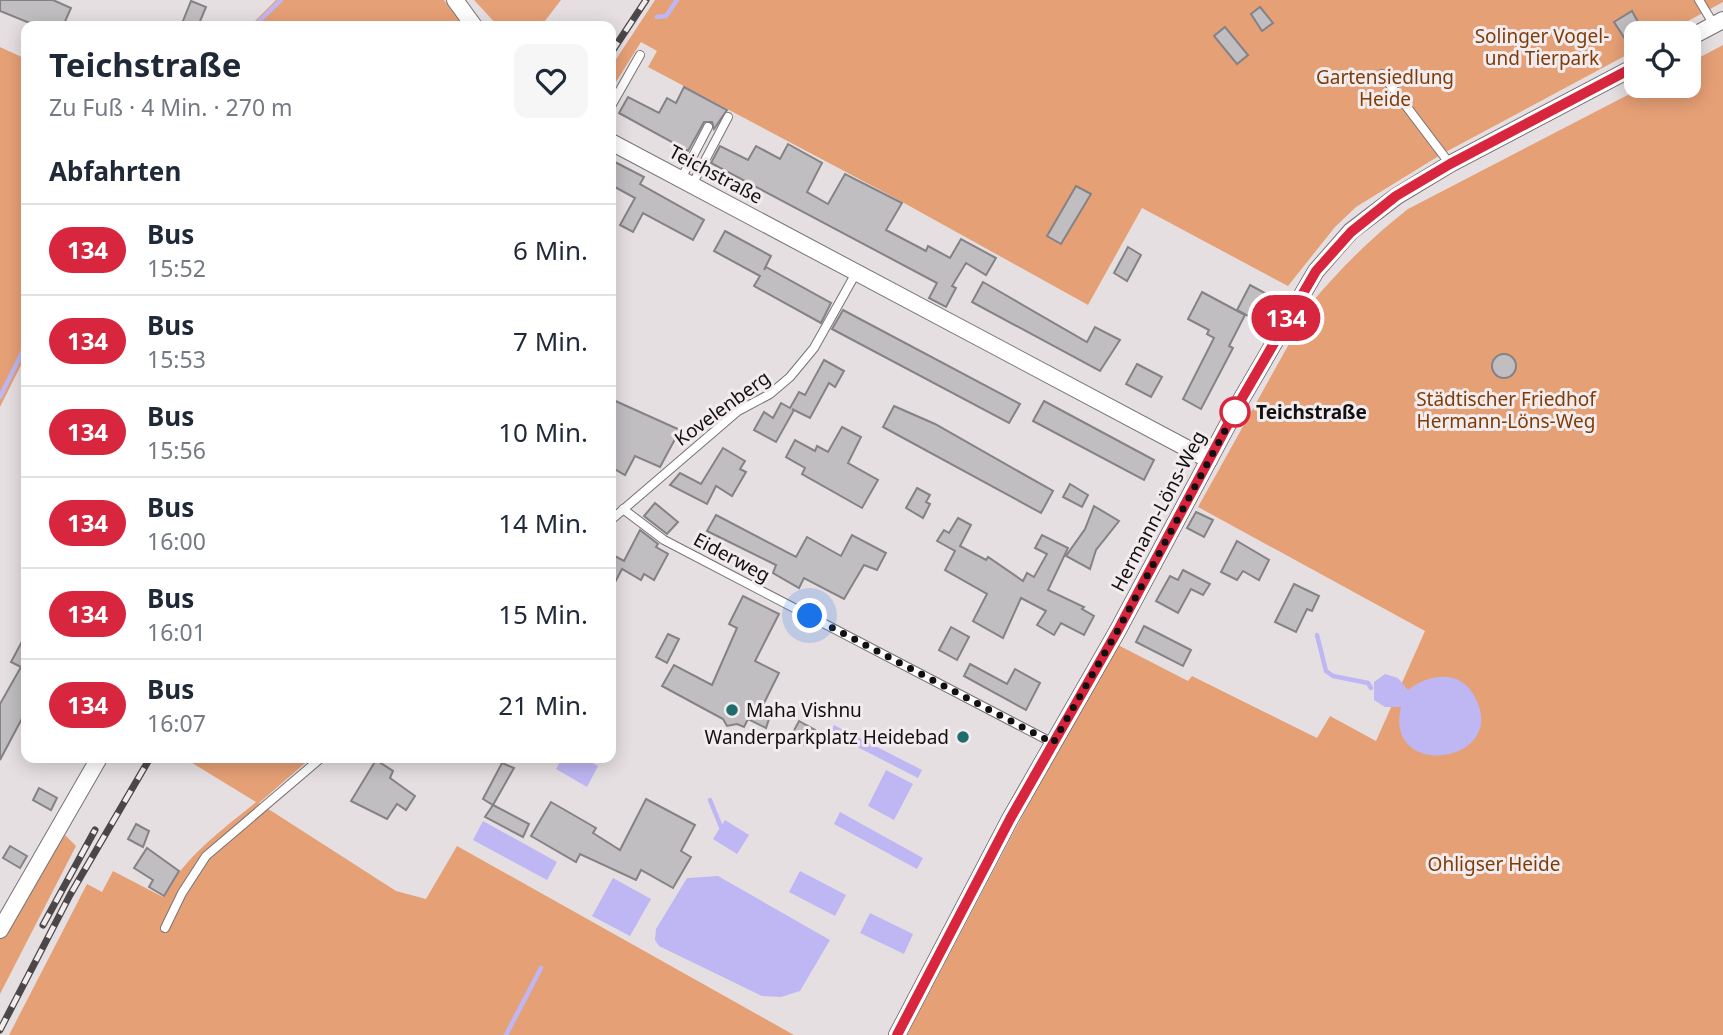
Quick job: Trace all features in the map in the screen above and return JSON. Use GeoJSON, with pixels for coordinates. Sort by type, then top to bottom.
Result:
{"type":"FeatureCollection","features":[{"type":"Feature","properties":{"kind":"street"},"geometry":{"type":"LineString","coordinates":[[455,0],[470,21]]}},
{"type":"Feature","properties":{"kind":"street"},"geometry":{"type":"LineString","coordinates":[[1701,32],[1719,22]]}},
{"type":"Feature","properties":{"kind":"street","name":"Hermann-Löns-Weg"},"geometry":{"type":"LineString","coordinates":[[897,1035],[962,906],[1118,630],[1294,305],[1324,260],[1364,220],[1450,164],[1624,72]]}},
{"type":"Feature","properties":{"kind":"street","name":"Teichstraße"},"geometry":{"type":"LineString","coordinates":[[616,145],[1209,460]]}},
{"type":"Feature","properties":{"kind":"street"},"geometry":{"type":"LineString","coordinates":[[0,930],[96,763]]}},
{"type":"Feature","properties":{"kind":"lane"},"geometry":{"type":"LineString","coordinates":[[1699,0],[1719,22]]}},
{"type":"Feature","properties":{"kind":"lane"},"geometry":{"type":"LineString","coordinates":[[616,97],[640,55]]}},
{"type":"Feature","properties":{"kind":"lane"},"geometry":{"type":"LineString","coordinates":[[1382,74],[1450,164]]}},
{"type":"Feature","properties":{"kind":"lane"},"geometry":{"type":"LineString","coordinates":[[686,182],[728,117]]}},
{"type":"Feature","properties":{"kind":"lane"},"geometry":{"type":"LineString","coordinates":[[686,182],[708,127]]}},
{"type":"Feature","properties":{"kind":"lane","name":"Kovelenberg"},"geometry":{"type":"LineString","coordinates":[[616,516],[738,411],[770,394],[790,377],[814,348],[856,273]]}},
{"type":"Feature","properties":{"kind":"lane","name":"Eiderweg"},"geometry":{"type":"LineString","coordinates":[[624,509],[664,540],[1053,743]]}},
{"type":"Feature","properties":{"kind":"lane"},"geometry":{"type":"LineString","coordinates":[[165,928],[181,894],[206,856],[315,763]]}},
{"type":"Feature","properties":{"kind":"green space"},"geometry":{"type":"Polygon","coordinates":[[[276,0],[444,0],[460,21],[255,21],[276,0]]]}},
{"type":"Feature","properties":{"kind":"green space"},"geometry":{"type":"Polygon","coordinates":[[[474,0],[561,0],[545,21],[493,21],[474,0]]]}},
{"type":"Feature","properties":{"kind":"green space"},"geometry":{"type":"Polygon","coordinates":[[[655,0],[1723,0],[1688,21],[1624,21],[1624,56],[1442,154],[1356,207],[1335,227],[1288,286],[1142,208],[1088,305],[895,198],[648,67],[657,51],[641,42],[616,82],[616,59],[655,0]]]}},
{"type":"Feature","properties":{"kind":"green space"},"geometry":{"type":"Polygon","coordinates":[[[1723,45],[1723,1035],[907,1035],[1027,807],[1118,645],[1188,681],[1192,676],[1317,738],[1330,716],[1376,741],[1425,631],[1198,507],[1313,301],[1382,230],[1408,209],[1624,97],[1701,98],[1701,57],[1723,45]]]}},
{"type":"Feature","properties":{"kind":"green space"},"geometry":{"type":"Polygon","coordinates":[[[0,47],[21,57],[21,365],[0,407],[0,47]]]}},
{"type":"Feature","properties":{"kind":"green space"},"geometry":{"type":"Polygon","coordinates":[[[192,763],[305,763],[259,803],[396,891],[426,899],[457,846],[794,1035],[9,1035],[87,884],[102,892],[113,871],[163,897],[193,857],[256,802],[192,763]]]}},
{"type":"Feature","properties":{"kind":"green space"},"geometry":{"type":"Polygon","coordinates":[[[65,835],[76,846],[0,994],[0,938],[65,835]]]}},
{"type":"Feature","properties":{"kind":"shaded area"},"geometry":{"type":"Polygon","coordinates":[[[1385,674],[1398,678],[1408,690],[1435,677],[1454,678],[1463,683],[1476,699],[1481,721],[1475,738],[1462,750],[1444,755],[1425,754],[1410,746],[1400,731],[1401,707],[1385,707],[1374,700],[1374,682],[1385,674]]]}},
{"type":"Feature","properties":{"kind":"shaded area"},"geometry":{"type":"Polygon","coordinates":[[[834,725],[922,770],[918,778],[830,733],[834,725]]]}},
{"type":"Feature","properties":{"kind":"shaded area"},"geometry":{"type":"Polygon","coordinates":[[[559,763],[593,763],[598,766],[587,787],[556,769],[559,763]]]}},
{"type":"Feature","properties":{"kind":"shaded area"},"geometry":{"type":"Polygon","coordinates":[[[886,770],[913,784],[894,820],[868,806],[886,770]]]}},
{"type":"Feature","properties":{"kind":"shaded area"},"geometry":{"type":"Polygon","coordinates":[[[840,812],[923,858],[917,869],[834,824],[840,812]]]}},
{"type":"Feature","properties":{"kind":"shaded area"},"geometry":{"type":"Polygon","coordinates":[[[725,820],[749,835],[737,854],[713,839],[725,820]]]}},
{"type":"Feature","properties":{"kind":"shaded area"},"geometry":{"type":"Polygon","coordinates":[[[483,821],[557,862],[547,880],[473,840],[483,821]]]}},
{"type":"Feature","properties":{"kind":"shaded area"},"geometry":{"type":"Polygon","coordinates":[[[800,871],[846,895],[835,916],[789,892],[800,871]]]}},
{"type":"Feature","properties":{"kind":"shaded area"},"geometry":{"type":"Polygon","coordinates":[[[718,876],[830,940],[800,991],[781,997],[762,996],[659,946],[655,940],[656,929],[687,878],[718,876]]]}},
{"type":"Feature","properties":{"kind":"shaded area"},"geometry":{"type":"Polygon","coordinates":[[[613,878],[651,899],[630,936],[592,916],[613,878]]]}},
{"type":"Feature","properties":{"kind":"shaded area"},"geometry":{"type":"Polygon","coordinates":[[[870,913],[913,934],[904,954],[860,933],[870,913]]]}},
{"type":"Feature","properties":{"kind":"building"},"geometry":{"type":"Polygon","coordinates":[[[0,0],[53,0],[71,8],[65,21],[25,21],[0,11],[0,0]]]}},
{"type":"Feature","properties":{"kind":"building"},"geometry":{"type":"Polygon","coordinates":[[[191,1],[206,7],[200,21],[183,21],[191,1]]]}},
{"type":"Feature","properties":{"kind":"building"},"geometry":{"type":"Polygon","coordinates":[[[1260,7],[1273,23],[1262,31],[1251,14],[1260,7]]]}},
{"type":"Feature","properties":{"kind":"building"},"geometry":{"type":"Polygon","coordinates":[[[1632,11],[1638,21],[1624,21],[1624,37],[1614,22],[1632,11]]]}},
{"type":"Feature","properties":{"kind":"building"},"geometry":{"type":"Polygon","coordinates":[[[1225,27],[1248,55],[1237,64],[1214,36],[1225,27]]]}},
{"type":"Feature","properties":{"kind":"building"},"geometry":{"type":"Polygon","coordinates":[[[684,87],[727,110],[714,129],[712,122],[704,122],[688,151],[619,113],[628,97],[659,113],[667,98],[676,103],[684,87]]]}},
{"type":"Feature","properties":{"kind":"building"},"geometry":{"type":"Polygon","coordinates":[[[788,144],[822,163],[807,192],[828,204],[845,174],[902,203],[886,230],[926,251],[928,246],[950,258],[961,239],[996,258],[986,275],[966,263],[952,286],[956,288],[946,307],[929,298],[937,283],[711,163],[720,146],[748,160],[756,146],[780,159],[788,144]]]}},
{"type":"Feature","properties":{"kind":"building"},"geometry":{"type":"Polygon","coordinates":[[[616,163],[644,177],[640,184],[704,220],[693,240],[643,213],[633,232],[620,225],[635,198],[616,188],[616,163]]]}},
{"type":"Feature","properties":{"kind":"building"},"geometry":{"type":"Polygon","coordinates":[[[1076,186],[1091,194],[1061,244],[1047,236],[1076,186]]]}},
{"type":"Feature","properties":{"kind":"building"},"geometry":{"type":"Polygon","coordinates":[[[725,231],[771,256],[764,270],[766,267],[831,303],[821,323],[754,286],[760,276],[714,251],[725,231]]]}},
{"type":"Feature","properties":{"kind":"building"},"geometry":{"type":"Polygon","coordinates":[[[1128,247],[1141,255],[1127,281],[1114,273],[1128,247]]]}},
{"type":"Feature","properties":{"kind":"building"},"geometry":{"type":"Polygon","coordinates":[[[983,282],[1087,342],[1095,327],[1120,340],[1100,371],[972,302],[983,282]]]}},
{"type":"Feature","properties":{"kind":"building"},"geometry":{"type":"Polygon","coordinates":[[[1250,285],[1276,299],[1263,324],[1237,310],[1250,285]]]}},
{"type":"Feature","properties":{"kind":"building"},"geometry":{"type":"Polygon","coordinates":[[[1202,292],[1245,315],[1229,346],[1233,348],[1201,409],[1183,399],[1214,338],[1207,334],[1209,330],[1188,319],[1202,292]]]}},
{"type":"Feature","properties":{"kind":"building"},"geometry":{"type":"Polygon","coordinates":[[[843,310],[1020,404],[1009,423],[832,329],[843,310]]]}},
{"type":"Feature","properties":{"kind":"building"},"geometry":{"type":"Polygon","coordinates":[[[1504,354],[1512,358],[1516,366],[1512,374],[1504,378],[1496,374],[1492,366],[1496,358],[1504,354]]]}},
{"type":"Feature","properties":{"kind":"building"},"geometry":{"type":"Polygon","coordinates":[[[824,360],[844,371],[835,387],[829,383],[810,418],[794,410],[776,442],[754,430],[764,412],[773,418],[781,403],[790,408],[799,392],[805,395],[824,360]]]}},
{"type":"Feature","properties":{"kind":"building"},"geometry":{"type":"Polygon","coordinates":[[[1137,364],[1162,377],[1151,397],[1126,384],[1137,364]]]}},
{"type":"Feature","properties":{"kind":"building"},"geometry":{"type":"Polygon","coordinates":[[[616,401],[680,430],[660,467],[635,456],[625,475],[616,470],[616,401]]]}},
{"type":"Feature","properties":{"kind":"building"},"geometry":{"type":"Polygon","coordinates":[[[1044,401],[1154,460],[1144,480],[1033,421],[1044,401]]]}},
{"type":"Feature","properties":{"kind":"building"},"geometry":{"type":"Polygon","coordinates":[[[894,406],[935,424],[1053,491],[1041,513],[883,427],[894,406]]]}},
{"type":"Feature","properties":{"kind":"building"},"geometry":{"type":"Polygon","coordinates":[[[842,427],[861,437],[848,463],[878,480],[862,508],[802,474],[805,468],[786,457],[795,440],[815,451],[817,446],[828,452],[842,427]]]}},
{"type":"Feature","properties":{"kind":"building"},"geometry":{"type":"Polygon","coordinates":[[[723,448],[745,461],[740,469],[746,472],[732,496],[716,486],[707,504],[670,485],[680,473],[701,484],[723,448]]]}},
{"type":"Feature","properties":{"kind":"building"},"geometry":{"type":"Polygon","coordinates":[[[1070,484],[1088,495],[1082,507],[1063,497],[1070,484]]]}},
{"type":"Feature","properties":{"kind":"building"},"geometry":{"type":"Polygon","coordinates":[[[917,488],[930,495],[926,502],[930,504],[923,518],[906,508],[917,488]]]}},
{"type":"Feature","properties":{"kind":"building"},"geometry":{"type":"Polygon","coordinates":[[[655,503],[678,522],[667,534],[644,516],[655,503]]]}},
{"type":"Feature","properties":{"kind":"building"},"geometry":{"type":"Polygon","coordinates":[[[1094,506],[1119,521],[1096,550],[1090,569],[1066,556],[1085,529],[1094,506]]]}},
{"type":"Feature","properties":{"kind":"building"},"geometry":{"type":"Polygon","coordinates":[[[1196,512],[1213,520],[1204,537],[1187,528],[1196,512]]]}},
{"type":"Feature","properties":{"kind":"building"},"geometry":{"type":"Polygon","coordinates":[[[716,515],[796,557],[807,537],[841,556],[852,535],[886,553],[877,570],[864,565],[844,599],[804,578],[799,588],[773,573],[776,565],[707,531],[716,515]]]}},
{"type":"Feature","properties":{"kind":"building"},"geometry":{"type":"Polygon","coordinates":[[[958,518],[971,525],[960,546],[986,560],[988,557],[1023,581],[1027,573],[1034,577],[1047,554],[1035,548],[1042,535],[1068,548],[1048,590],[1084,607],[1082,609],[1094,616],[1084,635],[1061,623],[1054,635],[1037,625],[1046,611],[1021,598],[1003,638],[973,621],[987,594],[945,570],[955,551],[937,541],[944,530],[949,533],[958,518]]]}},
{"type":"Feature","properties":{"kind":"building"},"geometry":{"type":"Polygon","coordinates":[[[640,530],[658,544],[656,547],[668,554],[654,580],[644,574],[641,580],[622,569],[616,580],[616,557],[624,561],[640,530]]]}},
{"type":"Feature","properties":{"kind":"building"},"geometry":{"type":"Polygon","coordinates":[[[1237,541],[1269,560],[1259,580],[1243,571],[1237,580],[1221,572],[1237,541]]]}},
{"type":"Feature","properties":{"kind":"building"},"geometry":{"type":"Polygon","coordinates":[[[1183,570],[1210,584],[1203,595],[1191,589],[1178,613],[1156,601],[1170,576],[1178,580],[1183,570]]]}},
{"type":"Feature","properties":{"kind":"building"},"geometry":{"type":"Polygon","coordinates":[[[1294,584],[1319,596],[1312,611],[1307,609],[1296,632],[1275,622],[1294,584]]]}},
{"type":"Feature","properties":{"kind":"building"},"geometry":{"type":"Polygon","coordinates":[[[743,596],[779,614],[755,661],[779,673],[763,705],[772,710],[766,728],[748,719],[744,727],[737,724],[727,726],[723,719],[662,686],[674,665],[712,685],[737,628],[729,624],[743,596]]]}},
{"type":"Feature","properties":{"kind":"building"},"geometry":{"type":"Polygon","coordinates":[[[1144,626],[1191,650],[1183,666],[1136,642],[1144,626]]]}},
{"type":"Feature","properties":{"kind":"building"},"geometry":{"type":"Polygon","coordinates":[[[951,627],[969,637],[957,660],[939,650],[951,627]]]}},
{"type":"Feature","properties":{"kind":"building"},"geometry":{"type":"Polygon","coordinates":[[[668,634],[679,639],[667,663],[656,657],[668,634]]]}},
{"type":"Feature","properties":{"kind":"building"},"geometry":{"type":"Polygon","coordinates":[[[21,643],[21,667],[11,662],[21,643]]]}},
{"type":"Feature","properties":{"kind":"building"},"geometry":{"type":"Polygon","coordinates":[[[970,664],[1007,684],[1015,669],[1040,683],[1026,710],[964,676],[970,664]]]}},
{"type":"Feature","properties":{"kind":"building"},"geometry":{"type":"Polygon","coordinates":[[[21,667],[21,720],[0,760],[0,704],[21,667]]]}},
{"type":"Feature","properties":{"kind":"building"},"geometry":{"type":"Polygon","coordinates":[[[799,721],[815,730],[806,746],[790,738],[799,721]]]}},
{"type":"Feature","properties":{"kind":"building"},"geometry":{"type":"Polygon","coordinates":[[[374,763],[381,763],[393,771],[390,778],[415,796],[406,810],[397,804],[387,819],[351,801],[374,763]]]}},
{"type":"Feature","properties":{"kind":"building"},"geometry":{"type":"Polygon","coordinates":[[[502,763],[514,768],[493,805],[483,799],[502,763]]]}},
{"type":"Feature","properties":{"kind":"building"},"geometry":{"type":"Polygon","coordinates":[[[39,788],[57,798],[51,810],[33,800],[39,788]]]}},
{"type":"Feature","properties":{"kind":"building"},"geometry":{"type":"Polygon","coordinates":[[[646,799],[695,825],[681,851],[691,857],[673,888],[641,870],[636,880],[580,854],[576,862],[531,836],[551,802],[596,828],[593,833],[620,850],[646,799]]]}},
{"type":"Feature","properties":{"kind":"building"},"geometry":{"type":"Polygon","coordinates":[[[493,805],[529,824],[523,837],[485,817],[493,805]]]}},
{"type":"Feature","properties":{"kind":"building"},"geometry":{"type":"Polygon","coordinates":[[[136,824],[149,831],[143,847],[128,839],[136,824]]]}},
{"type":"Feature","properties":{"kind":"building"},"geometry":{"type":"Polygon","coordinates":[[[10,846],[27,856],[20,868],[3,858],[10,846]]]}},
{"type":"Feature","properties":{"kind":"building"},"geometry":{"type":"Polygon","coordinates":[[[147,848],[179,871],[164,896],[149,887],[153,880],[134,868],[147,848]]]}},
{"type":"Feature","properties":{"kind":"waterway"},"geometry":{"type":"LineString","coordinates":[[259,21],[281,0]]}},
{"type":"Feature","properties":{"kind":"waterway"},"geometry":{"type":"LineString","coordinates":[[657,17],[666,16],[677,0]]}},
{"type":"Feature","properties":{"kind":"waterway"},"geometry":{"type":"LineString","coordinates":[[0,397],[21,355]]}},
{"type":"Feature","properties":{"kind":"waterway"},"geometry":{"type":"LineString","coordinates":[[1317,635],[1326,671],[1333,676],[1368,683],[1371,688]]}},
{"type":"Feature","properties":{"kind":"waterway"},"geometry":{"type":"LineString","coordinates":[[710,800],[721,827]]}},
{"type":"Feature","properties":{"kind":"waterway"},"geometry":{"type":"LineString","coordinates":[[506,1035],[541,968]]}},
{"type":"Feature","properties":{"kind":"railway"},"geometry":{"type":"LineString","coordinates":[[616,45],[646,0]]}},
{"type":"Feature","properties":{"kind":"railway"},"geometry":{"type":"LineString","coordinates":[[0,1030],[70,895],[147,763]]}},
{"type":"Feature","properties":{"kind":"railway"},"geometry":{"type":"LineString","coordinates":[[43,925],[95,830]]}},
{"type":"Feature","properties":{"kind":"bus line","name":"134"},"geometry":{"type":"LineString","coordinates":[[897,1035],[962,906],[1118,630],[1300,293],[1316,271],[1332,250],[1351,232],[1396,196],[1450,164],[1624,72]]}},
{"type":"Feature","properties":{"kind":"place","name":"Teichstraße"},"geometry":{"type":"Point","coordinates":[1235,412]}},
{"type":"Feature","properties":{"kind":"place","name":"Maha Vishnu"},"geometry":{"type":"Point","coordinates":[732,710]}},
{"type":"Feature","properties":{"kind":"place","name":"Wanderparkplatz Heidebad"},"geometry":{"type":"Point","coordinates":[963,737]}},
{"type":"Feature","properties":{"kind":"route"},"geometry":{"type":"LineString","coordinates":[[810,616],[1053,743],[1118,630],[1235,412]]}},
{"type":"Feature","properties":{"kind":"park label","name":"Solinger Vogel- und Tierpark"},"geometry":{"type":"Point","coordinates":[1542,47]}},
{"type":"Feature","properties":{"kind":"park label","name":"Gartensiedlung Heide"},"geometry":{"type":"Point","coordinates":[1385,88]}},
{"type":"Feature","properties":{"kind":"park label","name":"Städtischer Friedhof Hermann-Löns-Weg"},"geometry":{"type":"Point","coordinates":[1506,410]}},
{"type":"Feature","properties":{"kind":"park label","name":"Ohligser Heide"},"geometry":{"type":"Point","coordinates":[1494,864]}}]}
